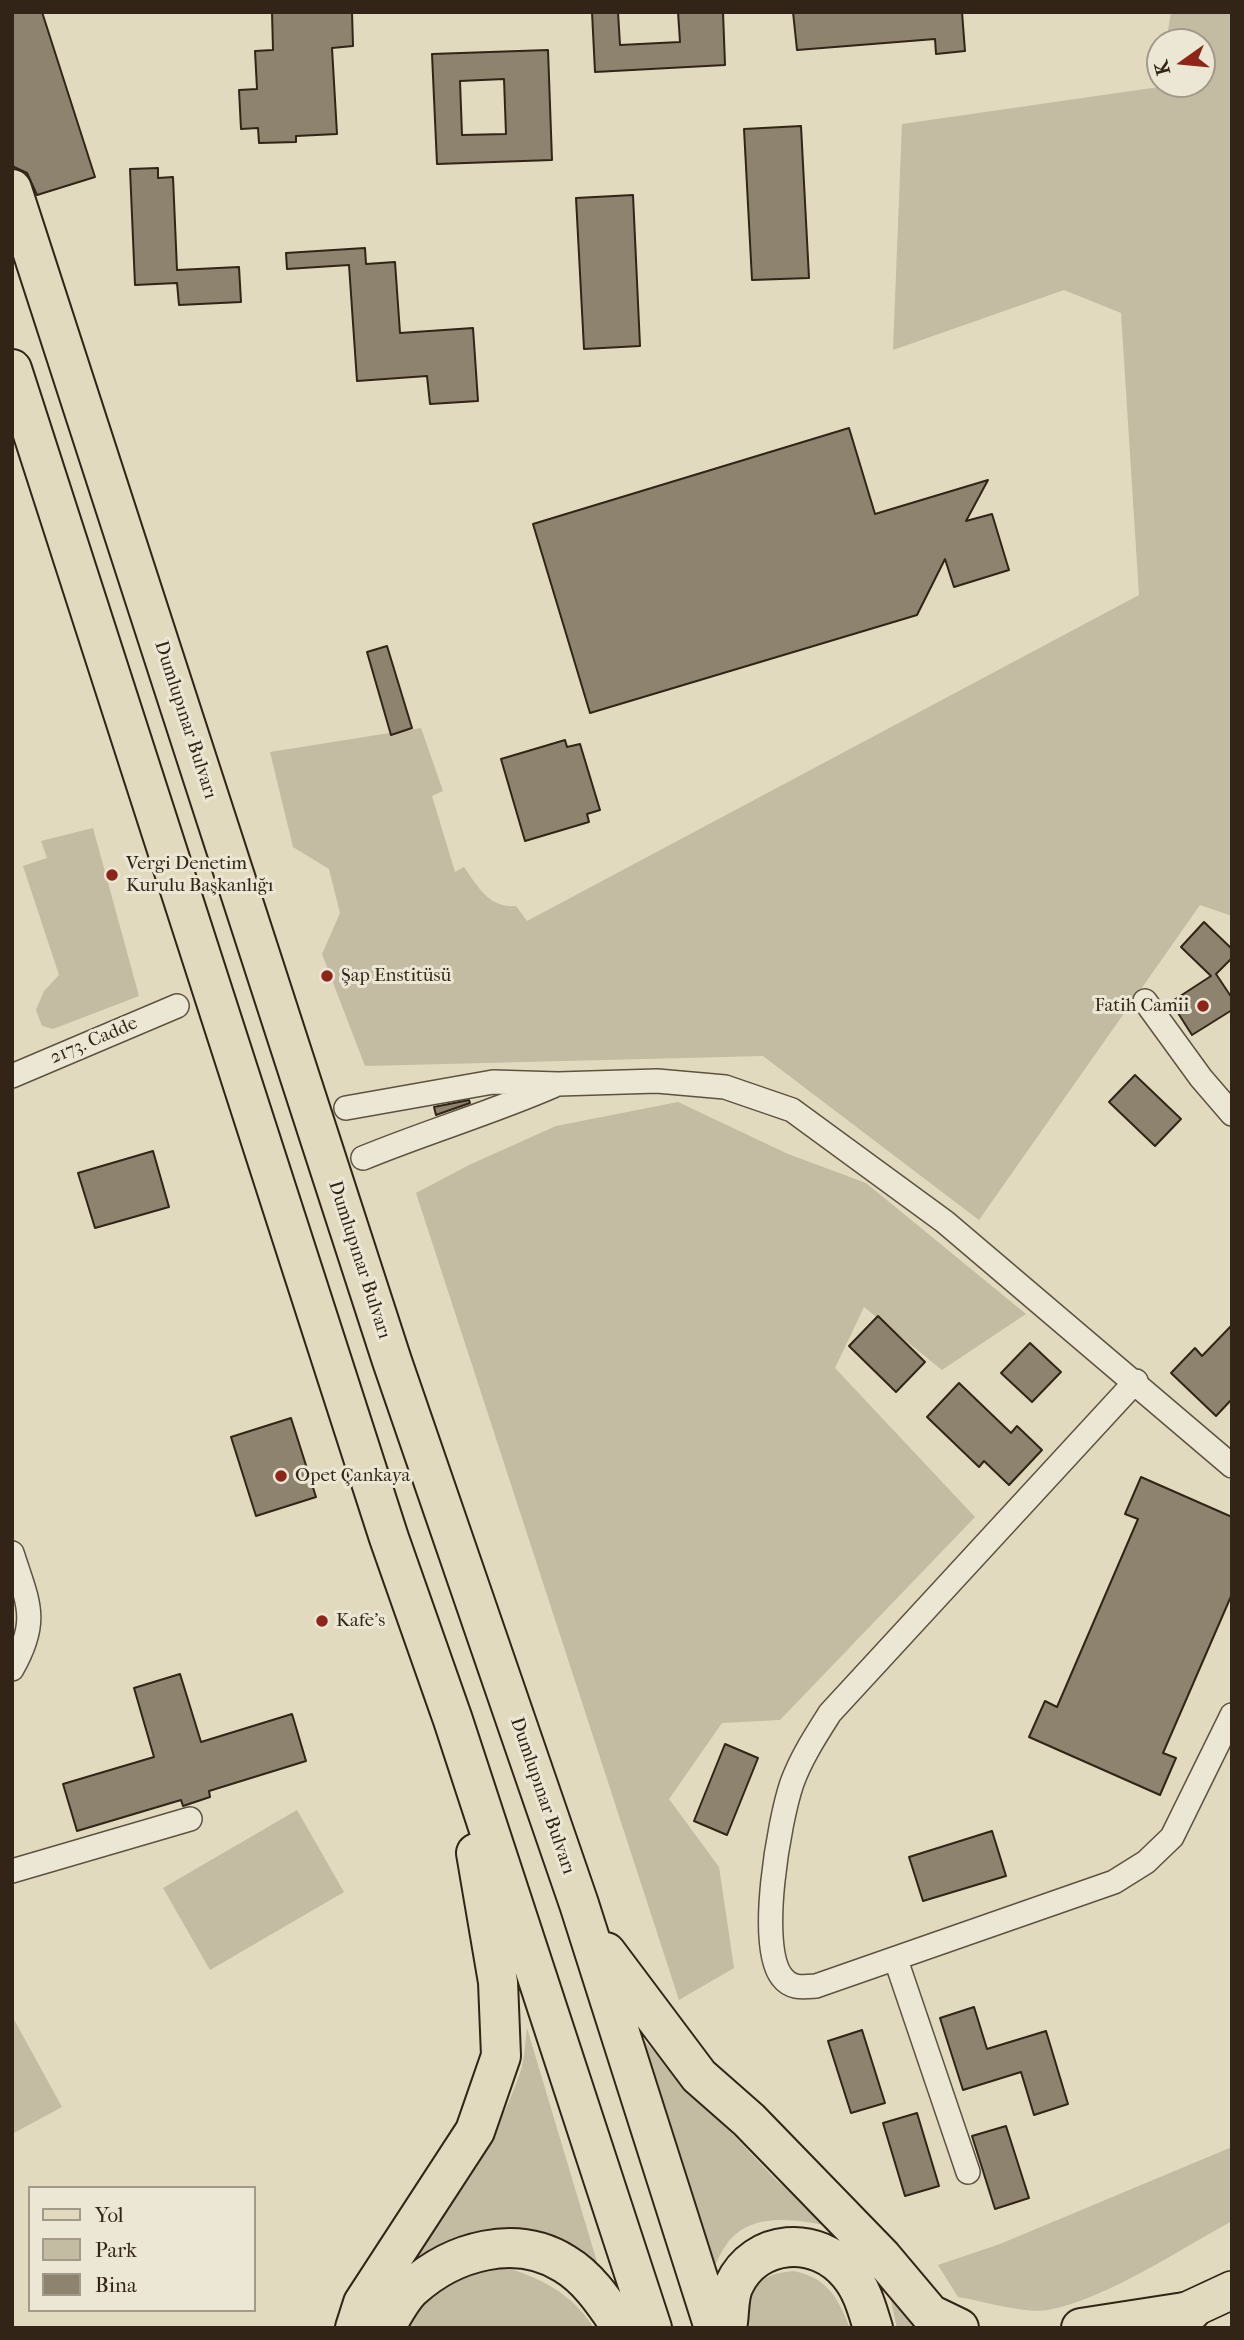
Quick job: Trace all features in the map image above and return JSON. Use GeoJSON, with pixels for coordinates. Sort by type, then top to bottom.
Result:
{"type":"FeatureCollection","features":[{"type":"Feature","properties":{"kind":"highway","name":"Dumlupınar Bulvarı"},"geometry":{"type":"LineString","coordinates":[[12,188],[388,1348],[586,1924],[714,2328]]}},
{"type":"Feature","properties":{"kind":"highway"},"geometry":{"type":"LineString","coordinates":[[12,369],[389,1538],[453,1720],[652,2328]]}},
{"type":"Feature","properties":{"kind":"highway"},"geometry":{"type":"LineString","coordinates":[[355,2328],[363,2303],[475,2131],[500,2056],[499,1982],[453,1720]]}},
{"type":"Feature","properties":{"kind":"highway"},"geometry":{"type":"LineString","coordinates":[[586,1924],[699,2076],[749,2120],[882,2256],[930,2314],[959,2328]]}},
{"type":"Feature","properties":{"kind":"highway"},"geometry":{"type":"LineString","coordinates":[[727,2328],[732,2288],[745,2266],[765,2252],[788,2245],[811,2250],[840,2264],[859,2290],[873,2328]]}},
{"type":"Feature","properties":{"kind":"highway"},"geometry":{"type":"LineString","coordinates":[[385,2328],[410,2290],[442,2265],[487,2249],[531,2249],[566,2264],[593,2288],[622,2328]]}},
{"type":"Feature","properties":{"kind":"highway"},"geometry":{"type":"LineString","coordinates":[[1081,2328],[1191,2311]]}},
{"type":"Feature","properties":{"kind":"main road"},"geometry":{"type":"LineString","coordinates":[[1191,2311],[1232,2281]]}},
{"type":"Feature","properties":{"kind":"main road"},"geometry":{"type":"LineString","coordinates":[[1150,2328],[1232,2290]]}},
{"type":"Feature","properties":{"kind":"street"},"geometry":{"type":"LineString","coordinates":[[1145,1001],[1201,1078],[1232,1114]]}},
{"type":"Feature","properties":{"kind":"street","name":"2173. Cadde"},"geometry":{"type":"LineString","coordinates":[[12,1076],[177,1006]]}},
{"type":"Feature","properties":{"kind":"street"},"geometry":{"type":"LineString","coordinates":[[346,1108],[493,1082],[558,1084],[657,1081],[725,1087],[792,1110],[945,1222],[1136,1381],[1232,1466]]}},
{"type":"Feature","properties":{"kind":"street"},"geometry":{"type":"LineString","coordinates":[[363,1158],[505,1107],[558,1084]]}},
{"type":"Feature","properties":{"kind":"street"},"geometry":{"type":"LineString","coordinates":[[1136,1381],[830,1713],[809,1746],[792,1782],[782,1820],[772,1898],[771,1950],[782,1979],[795,1987],[816,1986],[1114,1882],[1146,1862],[1172,1837],[1232,1715]]}},
{"type":"Feature","properties":{"kind":"street"},"geometry":{"type":"LineString","coordinates":[[12,1553],[29,1604],[30,1628],[12,1669]]}},
{"type":"Feature","properties":{"kind":"street"},"geometry":{"type":"LineString","coordinates":[[12,1871],[190,1819]]}},
{"type":"Feature","properties":{"kind":"street"},"geometry":{"type":"LineString","coordinates":[[896,1960],[968,2172]]}},
{"type":"Feature","properties":{"kind":"green space"},"geometry":{"type":"Polygon","coordinates":[[[1171,12],[1232,12],[1232,916],[1200,905],[979,1220],[763,1056],[365,1066],[322,954],[340,913],[329,869],[293,847],[270,752],[421,728],[443,791],[432,796],[455,872],[464,867],[485,895],[498,904],[516,906],[527,921],[1139,595],[1121,313],[1064,290],[893,350],[902,124],[1146,89],[1146,98],[1216,98],[1216,28],[1168,28],[1171,12]]]}},
{"type":"Feature","properties":{"kind":"green space"},"geometry":{"type":"Polygon","coordinates":[[[93,828],[139,996],[53,1029],[42,1026],[36,1010],[44,991],[59,975],[23,866],[47,858],[41,841],[93,828]]]}},
{"type":"Feature","properties":{"kind":"green space"},"geometry":{"type":"Polygon","coordinates":[[[678,1102],[788,1154],[866,1183],[1026,1314],[942,1370],[864,1307],[835,1368],[975,1517],[780,1720],[722,1723],[669,1799],[719,1867],[734,1968],[679,2000],[416,1193],[469,1165],[556,1126],[678,1102]]]}},
{"type":"Feature","properties":{"kind":"green space"},"geometry":{"type":"Polygon","coordinates":[[[297,1810],[344,1892],[210,1970],[163,1888],[297,1810]]]}},
{"type":"Feature","properties":{"kind":"green space"},"geometry":{"type":"Polygon","coordinates":[[[12,2016],[62,2107],[12,2134],[12,2016]]]}},
{"type":"Feature","properties":{"kind":"green space"},"geometry":{"type":"Polygon","coordinates":[[[527,2028],[597,2262],[564,2245],[404,2271],[469,2174],[498,2123],[521,2070],[527,2028]]]}},
{"type":"Feature","properties":{"kind":"green space"},"geometry":{"type":"Polygon","coordinates":[[[634,2030],[776,2180],[831,2226],[774,2220],[748,2226],[726,2245],[709,2279],[634,2030]]]}},
{"type":"Feature","properties":{"kind":"green space"},"geometry":{"type":"Polygon","coordinates":[[[1232,2147],[1232,2221],[1094,2296],[1048,2310],[1003,2307],[958,2297],[938,2265],[1000,2244],[1232,2147]]]}},
{"type":"Feature","properties":{"kind":"green space"},"geometry":{"type":"Polygon","coordinates":[[[501,2266],[554,2288],[576,2305],[594,2328],[403,2328],[407,2319],[447,2276],[501,2266]]]}},
{"type":"Feature","properties":{"kind":"green space"},"geometry":{"type":"Polygon","coordinates":[[[793,2271],[815,2278],[830,2290],[850,2328],[743,2328],[747,2304],[755,2287],[769,2276],[793,2271]]]}},
{"type":"Feature","properties":{"kind":"green space"},"geometry":{"type":"Polygon","coordinates":[[[888,2288],[923,2328],[897,2328],[888,2288]]]}},
{"type":"Feature","properties":{"kind":"building"},"geometry":{"type":"Polygon","coordinates":[[[12,12],[42,12],[95,177],[37,195],[27,173],[12,166],[12,12]]]}},
{"type":"Feature","properties":{"kind":"building"},"geometry":{"type":"Polygon","coordinates":[[[272,12],[352,12],[353,46],[332,48],[337,134],[296,136],[296,142],[259,143],[258,128],[241,129],[239,90],[257,89],[255,51],[273,50],[272,12]]]}},
{"type":"Feature","properties":{"kind":"building"},"geometry":{"type":"Polygon","coordinates":[[[592,12],[618,12],[620,45],[680,42],[678,12],[723,12],[725,65],[595,72],[592,12]]]}},
{"type":"Feature","properties":{"kind":"building"},"geometry":{"type":"Polygon","coordinates":[[[793,12],[962,12],[965,51],[936,54],[935,39],[797,50],[793,12]]]}},
{"type":"Feature","properties":{"kind":"building"},"geometry":{"type":"Polygon","coordinates":[[[548,50],[552,160],[437,164],[432,54],[548,50]],[[504,79],[460,81],[462,135],[506,134],[504,79]]]}},
{"type":"Feature","properties":{"kind":"building"},"geometry":{"type":"Polygon","coordinates":[[[801,126],[809,278],[752,280],[744,129],[801,126]]]}},
{"type":"Feature","properties":{"kind":"building"},"geometry":{"type":"Polygon","coordinates":[[[158,168],[158,178],[173,177],[177,270],[239,267],[241,302],[179,305],[177,283],[135,285],[130,169],[158,168]]]}},
{"type":"Feature","properties":{"kind":"building"},"geometry":{"type":"Polygon","coordinates":[[[633,195],[640,346],[584,349],[576,198],[633,195]]]}},
{"type":"Feature","properties":{"kind":"building"},"geometry":{"type":"Polygon","coordinates":[[[365,248],[366,264],[395,262],[400,333],[473,328],[478,401],[430,404],[427,376],[357,381],[349,265],[287,269],[286,253],[365,248]]]}},
{"type":"Feature","properties":{"kind":"building"},"geometry":{"type":"Polygon","coordinates":[[[849,428],[875,514],[988,480],[966,521],[992,514],[1009,570],[954,587],[945,559],[917,615],[590,713],[533,524],[849,428]]]}},
{"type":"Feature","properties":{"kind":"building"},"geometry":{"type":"Polygon","coordinates":[[[387,646],[412,728],[391,735],[367,652],[387,646]]]}},
{"type":"Feature","properties":{"kind":"building"},"geometry":{"type":"Polygon","coordinates":[[[565,740],[567,747],[580,744],[600,810],[587,814],[589,822],[525,841],[501,759],[565,740]]]}},
{"type":"Feature","properties":{"kind":"building"},"geometry":{"type":"Polygon","coordinates":[[[1204,922],[1232,949],[1232,958],[1216,974],[1232,998],[1232,1010],[1192,1035],[1171,1002],[1211,976],[1181,947],[1204,922]]]}},
{"type":"Feature","properties":{"kind":"building"},"geometry":{"type":"Polygon","coordinates":[[[1135,1075],[1181,1119],[1155,1146],[1109,1102],[1135,1075]]]}},
{"type":"Feature","properties":{"kind":"building"},"geometry":{"type":"Polygon","coordinates":[[[469,1100],[470,1103],[436,1115],[434,1107],[469,1100]]]}},
{"type":"Feature","properties":{"kind":"building"},"geometry":{"type":"Polygon","coordinates":[[[153,1151],[169,1207],[95,1228],[78,1173],[153,1151]]]}},
{"type":"Feature","properties":{"kind":"building"},"geometry":{"type":"Polygon","coordinates":[[[878,1316],[925,1362],[896,1392],[849,1346],[878,1316]]]}},
{"type":"Feature","properties":{"kind":"building"},"geometry":{"type":"Polygon","coordinates":[[[1232,1325],[1232,1399],[1216,1416],[1171,1373],[1195,1348],[1202,1356],[1232,1325]]]}},
{"type":"Feature","properties":{"kind":"building"},"geometry":{"type":"Polygon","coordinates":[[[1030,1343],[1061,1372],[1032,1402],[1001,1373],[1030,1343]]]}},
{"type":"Feature","properties":{"kind":"building"},"geometry":{"type":"Polygon","coordinates":[[[959,1383],[1011,1433],[1017,1426],[1042,1450],[1009,1485],[984,1461],[979,1467],[927,1417],[959,1383]]]}},
{"type":"Feature","properties":{"kind":"building"},"geometry":{"type":"Polygon","coordinates":[[[291,1418],[316,1497],[256,1516],[231,1437],[291,1418]]]}},
{"type":"Feature","properties":{"kind":"building"},"geometry":{"type":"Polygon","coordinates":[[[1141,1477],[1232,1517],[1232,1594],[1163,1753],[1176,1758],[1160,1795],[1029,1737],[1045,1701],[1057,1707],[1138,1519],[1125,1514],[1141,1477]]]}},
{"type":"Feature","properties":{"kind":"building"},"geometry":{"type":"Polygon","coordinates":[[[180,1674],[201,1742],[292,1714],[306,1761],[209,1791],[210,1797],[183,1806],[181,1800],[77,1831],[63,1784],[154,1757],[134,1688],[180,1674]]]}},
{"type":"Feature","properties":{"kind":"building"},"geometry":{"type":"Polygon","coordinates":[[[725,1744],[758,1758],[727,1835],[694,1821],[725,1744]]]}},
{"type":"Feature","properties":{"kind":"building"},"geometry":{"type":"Polygon","coordinates":[[[992,1831],[1006,1876],[923,1901],[909,1857],[992,1831]]]}},
{"type":"Feature","properties":{"kind":"building"},"geometry":{"type":"Polygon","coordinates":[[[974,2007],[987,2049],[1046,2031],[1068,2104],[1034,2115],[1021,2072],[963,2090],[940,2018],[974,2007]]]}},
{"type":"Feature","properties":{"kind":"building"},"geometry":{"type":"Polygon","coordinates":[[[862,2030],[885,2103],[851,2113],[828,2041],[862,2030]]]}},
{"type":"Feature","properties":{"kind":"building"},"geometry":{"type":"Polygon","coordinates":[[[917,2113],[939,2186],[905,2196],[883,2123],[917,2113]]]}},
{"type":"Feature","properties":{"kind":"building"},"geometry":{"type":"Polygon","coordinates":[[[1006,2126],[1029,2198],[995,2209],[972,2136],[1006,2126]]]}},
{"type":"Feature","properties":{"kind":"place","name":"Vergi Denetim Kurulu Başkanlığı"},"geometry":{"type":"Point","coordinates":[112,875]}},
{"type":"Feature","properties":{"kind":"place","name":"Şap Enstitüsü"},"geometry":{"type":"Point","coordinates":[327,976]}},
{"type":"Feature","properties":{"kind":"place","name":"Fatih Camii"},"geometry":{"type":"Point","coordinates":[1203,1006]}},
{"type":"Feature","properties":{"kind":"place","name":"Opet Çankaya"},"geometry":{"type":"Point","coordinates":[281,1476]}},
{"type":"Feature","properties":{"kind":"place","name":"Kafe's"},"geometry":{"type":"Point","coordinates":[322,1621]}}]}
